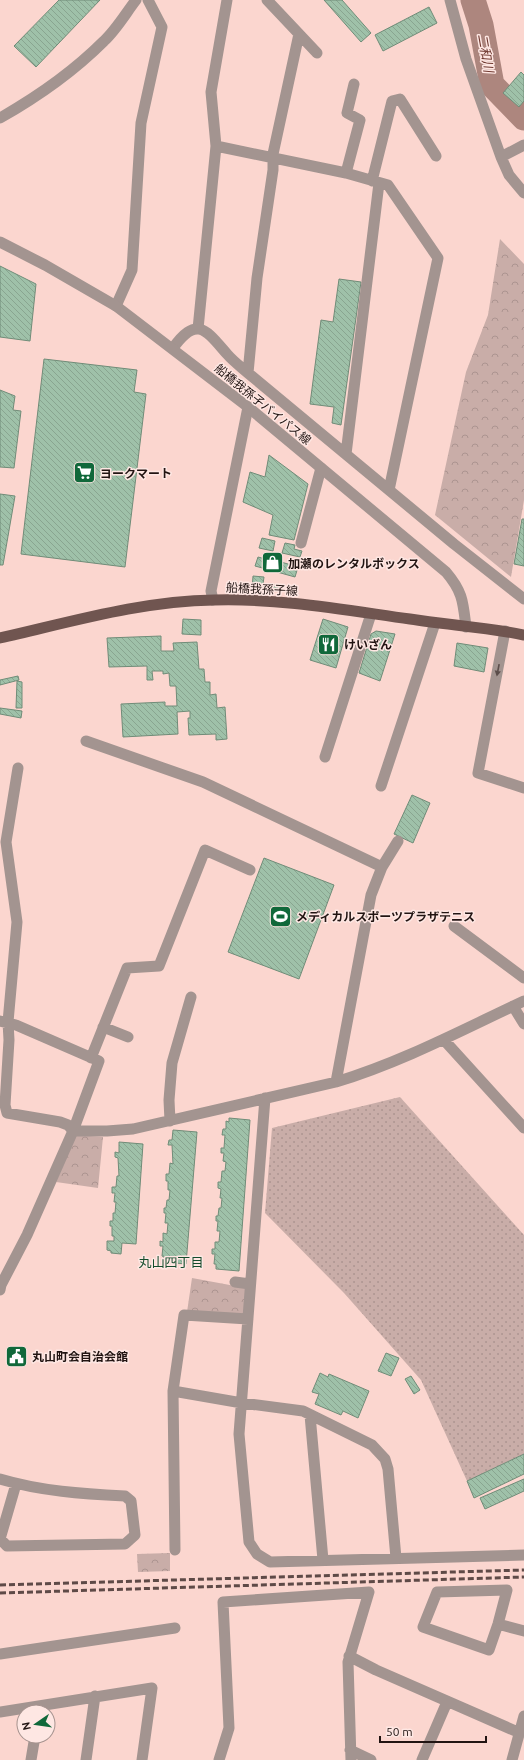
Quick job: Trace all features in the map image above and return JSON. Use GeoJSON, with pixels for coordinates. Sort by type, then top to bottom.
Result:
{"type":"FeatureCollection","features":[{"type":"Feature","properties":{"kind":"main road","name":"船橋我孫子線"},"geometry":{"type":"LineString","coordinates":[[0,638],[96,615],[144,606],[213,600],[251,600],[293,603],[435,623],[505,631],[524,635]]}},
{"type":"Feature","properties":{"kind":"street"},"geometry":{"type":"LineString","coordinates":[[0,118],[27,102],[72,69],[105,41],[136,0]]}},
{"type":"Feature","properties":{"kind":"street"},"geometry":{"type":"LineString","coordinates":[[116,306],[132,270],[141,123],[162,27],[148,0]]}},
{"type":"Feature","properties":{"kind":"street"},"geometry":{"type":"LineString","coordinates":[[198,329],[216,146],[212,92],[227,0]]}},
{"type":"Feature","properties":{"kind":"street"},"geometry":{"type":"LineString","coordinates":[[267,0],[317,53]]}},
{"type":"Feature","properties":{"kind":"street"},"geometry":{"type":"LineString","coordinates":[[450,0],[466,59],[501,157],[509,175],[524,193]]}},
{"type":"Feature","properties":{"kind":"street"},"geometry":{"type":"LineString","coordinates":[[248,373],[257,278],[273,170],[273,154],[299,34]]}},
{"type":"Feature","properties":{"kind":"street"},"geometry":{"type":"LineString","coordinates":[[346,173],[360,120],[347,113],[354,84]]}},
{"type":"Feature","properties":{"kind":"street"},"geometry":{"type":"LineString","coordinates":[[346,454],[376,182],[392,101],[400,99],[436,156]]}},
{"type":"Feature","properties":{"kind":"street"},"geometry":{"type":"LineString","coordinates":[[501,157],[524,145]]}},
{"type":"Feature","properties":{"kind":"street"},"geometry":{"type":"LineString","coordinates":[[216,146],[346,173],[388,185],[438,258],[389,490]]}},
{"type":"Feature","properties":{"kind":"street","name":"船橋我孫子バイパス線"},"geometry":{"type":"LineString","coordinates":[[0,242],[58,272],[116,306],[248,407],[446,572],[457,585],[463,600],[466,627]]}},
{"type":"Feature","properties":{"kind":"street"},"geometry":{"type":"LineString","coordinates":[[172,348],[182,335],[198,329],[206,331],[219,344],[227,355],[248,373],[491,574],[524,598]]}},
{"type":"Feature","properties":{"kind":"street"},"geometry":{"type":"LineString","coordinates":[[213,600],[211,591],[248,407]]}},
{"type":"Feature","properties":{"kind":"street"},"geometry":{"type":"LineString","coordinates":[[301,543],[321,468]]}},
{"type":"Feature","properties":{"kind":"street"},"geometry":{"type":"LineString","coordinates":[[326,757],[371,614]]}},
{"type":"Feature","properties":{"kind":"street"},"geometry":{"type":"LineString","coordinates":[[381,786],[435,623]]}},
{"type":"Feature","properties":{"kind":"street"},"geometry":{"type":"LineString","coordinates":[[505,631],[478,773],[524,788]]}},
{"type":"Feature","properties":{"kind":"street"},"geometry":{"type":"LineString","coordinates":[[86,741],[203,782],[382,867]]}},
{"type":"Feature","properties":{"kind":"street"},"geometry":{"type":"LineString","coordinates":[[18,768],[6,842],[17,922],[4,1022],[10,1040],[5,1105],[7,1113],[60,1122],[68,1125],[73,1131]]}},
{"type":"Feature","properties":{"kind":"street"},"geometry":{"type":"LineString","coordinates":[[336,1082],[372,895],[382,867],[398,841]]}},
{"type":"Feature","properties":{"kind":"street"},"geometry":{"type":"LineString","coordinates":[[91,1058],[127,968],[159,966],[205,850],[250,870]]}},
{"type":"Feature","properties":{"kind":"street"},"geometry":{"type":"LineString","coordinates":[[454,926],[524,978]]}},
{"type":"Feature","properties":{"kind":"street"},"geometry":{"type":"LineString","coordinates":[[170,1121],[169,1100],[172,1062],[191,997]]}},
{"type":"Feature","properties":{"kind":"street"},"geometry":{"type":"LineString","coordinates":[[73,1131],[133,1129],[336,1082],[382,1067],[444,1040],[524,1001]]}},
{"type":"Feature","properties":{"kind":"street"},"geometry":{"type":"LineString","coordinates":[[513,1006],[524,1024]]}},
{"type":"Feature","properties":{"kind":"street"},"geometry":{"type":"LineString","coordinates":[[0,1287],[27,1235],[73,1131],[99,1061],[4,1022]]}},
{"type":"Feature","properties":{"kind":"street"},"geometry":{"type":"LineString","coordinates":[[103,1027],[128,1037]]}},
{"type":"Feature","properties":{"kind":"street"},"geometry":{"type":"LineString","coordinates":[[444,1040],[524,1128]]}},
{"type":"Feature","properties":{"kind":"street"},"geometry":{"type":"LineString","coordinates":[[265,1098],[239,1434],[250,1542],[257,1554],[270,1562],[524,1554]]}},
{"type":"Feature","properties":{"kind":"street"},"geometry":{"type":"LineString","coordinates":[[235,1282],[250,1284]]}},
{"type":"Feature","properties":{"kind":"street"},"geometry":{"type":"LineString","coordinates":[[175,1550],[173,1391],[184,1315],[248,1319]]}},
{"type":"Feature","properties":{"kind":"street"},"geometry":{"type":"LineString","coordinates":[[173,1391],[242,1403],[303,1411],[372,1445],[385,1459],[388,1469],[396,1558]]}},
{"type":"Feature","properties":{"kind":"street"},"geometry":{"type":"LineString","coordinates":[[310,1415],[323,1560]]}},
{"type":"Feature","properties":{"kind":"street"},"geometry":{"type":"LineString","coordinates":[[0,1479],[16,1484],[80,1494],[125,1496],[131,1501],[135,1535],[125,1544],[7,1546],[0,1539],[16,1484]]}},
{"type":"Feature","properties":{"kind":"street"},"geometry":{"type":"LineString","coordinates":[[507,1590],[498,1624],[489,1650],[423,1627],[437,1592],[507,1590]]}},
{"type":"Feature","properties":{"kind":"street"},"geometry":{"type":"LineString","coordinates":[[219,1760],[229,1728],[223,1602],[369,1592],[348,1662],[351,1755],[371,1760]]}},
{"type":"Feature","properties":{"kind":"street"},"geometry":{"type":"LineString","coordinates":[[498,1624],[524,1631]]}},
{"type":"Feature","properties":{"kind":"street"},"geometry":{"type":"LineString","coordinates":[[0,1654],[175,1628]]}},
{"type":"Feature","properties":{"kind":"street"},"geometry":{"type":"LineString","coordinates":[[349,1656],[376,1670],[447,1702],[520,1733]]}},
{"type":"Feature","properties":{"kind":"street"},"geometry":{"type":"LineString","coordinates":[[56,1705],[95,1696],[152,1688],[142,1760]]}},
{"type":"Feature","properties":{"kind":"street"},"geometry":{"type":"LineString","coordinates":[[86,1760],[95,1696]]}},
{"type":"Feature","properties":{"kind":"street"},"geometry":{"type":"LineString","coordinates":[[422,1760],[447,1702]]}},
{"type":"Feature","properties":{"kind":"street"},"geometry":{"type":"LineString","coordinates":[[0,1712],[16,1711]]}},
{"type":"Feature","properties":{"kind":"street"},"geometry":{"type":"LineString","coordinates":[[512,1760],[520,1745],[520,1733],[524,1716]]}},
{"type":"Feature","properties":{"kind":"street"},"geometry":{"type":"LineString","coordinates":[[31,1760],[34,1744]]}},
{"type":"Feature","properties":{"kind":"green space"},"geometry":{"type":"Polygon","coordinates":[[[500,239],[524,264],[524,500],[511,577],[435,515],[466,372],[488,315],[500,239]]]}},
{"type":"Feature","properties":{"kind":"green space"},"geometry":{"type":"Polygon","coordinates":[[[400,1097],[524,1235],[524,1454],[467,1481],[421,1380],[344,1293],[265,1213],[272,1128],[400,1097]]]}},
{"type":"Feature","properties":{"kind":"green space"},"geometry":{"type":"Polygon","coordinates":[[[76,1135],[103,1137],[98,1188],[56,1182],[76,1135]]]}},
{"type":"Feature","properties":{"kind":"green space"},"geometry":{"type":"Polygon","coordinates":[[[192,1278],[246,1288],[244,1315],[187,1312],[192,1278]]]}},
{"type":"Feature","properties":{"kind":"green space"},"geometry":{"type":"Polygon","coordinates":[[[170,1553],[170,1571],[138,1572],[137,1554],[170,1553]]]}},
{"type":"Feature","properties":{"kind":"building"},"geometry":{"type":"Polygon","coordinates":[[[59,0],[100,0],[36,67],[14,46],[59,0]]]}},
{"type":"Feature","properties":{"kind":"building"},"geometry":{"type":"Polygon","coordinates":[[[324,0],[342,0],[371,33],[361,42],[324,0]]]}},
{"type":"Feature","properties":{"kind":"building"},"geometry":{"type":"Polygon","coordinates":[[[429,7],[437,23],[383,51],[375,35],[429,7]]]}},
{"type":"Feature","properties":{"kind":"building"},"geometry":{"type":"Polygon","coordinates":[[[521,72],[524,75],[524,101],[519,107],[503,93],[521,72]]]}},
{"type":"Feature","properties":{"kind":"building"},"geometry":{"type":"Polygon","coordinates":[[[0,266],[36,284],[30,341],[0,337],[0,266]]]}},
{"type":"Feature","properties":{"kind":"building"},"geometry":{"type":"Polygon","coordinates":[[[339,279],[361,282],[341,425],[332,423],[334,407],[310,404],[321,320],[333,322],[339,279]]]}},
{"type":"Feature","properties":{"kind":"building"},"geometry":{"type":"Polygon","coordinates":[[[44,359],[137,370],[134,392],[146,394],[125,567],[21,554],[44,359]]]}},
{"type":"Feature","properties":{"kind":"building"},"geometry":{"type":"Polygon","coordinates":[[[0,390],[15,396],[13,410],[21,411],[14,468],[0,467],[0,390]]]}},
{"type":"Feature","properties":{"kind":"building"},"geometry":{"type":"Polygon","coordinates":[[[269,455],[308,484],[294,540],[269,535],[273,515],[243,502],[250,472],[265,477],[269,455]]]}},
{"type":"Feature","properties":{"kind":"building"},"geometry":{"type":"Polygon","coordinates":[[[0,494],[15,496],[3,565],[0,565],[0,494]]]}},
{"type":"Feature","properties":{"kind":"building"},"geometry":{"type":"Polygon","coordinates":[[[522,519],[524,519],[524,566],[514,564],[522,519]]]}},
{"type":"Feature","properties":{"kind":"building"},"geometry":{"type":"Polygon","coordinates":[[[262,538],[275,541],[273,551],[259,548],[262,538]]]}},
{"type":"Feature","properties":{"kind":"building"},"geometry":{"type":"Polygon","coordinates":[[[285,543],[295,545],[294,549],[302,551],[300,557],[282,553],[285,543]]]}},
{"type":"Feature","properties":{"kind":"building"},"geometry":{"type":"Polygon","coordinates":[[[258,557],[269,560],[266,569],[255,566],[258,557]]]}},
{"type":"Feature","properties":{"kind":"building"},"geometry":{"type":"Polygon","coordinates":[[[281,562],[298,567],[295,577],[277,572],[281,562]]]}},
{"type":"Feature","properties":{"kind":"building"},"geometry":{"type":"Polygon","coordinates":[[[253,576],[264,577],[263,584],[279,585],[278,591],[252,589],[253,576]]]}},
{"type":"Feature","properties":{"kind":"building"},"geometry":{"type":"Polygon","coordinates":[[[183,619],[201,620],[201,635],[182,634],[183,619]]]}},
{"type":"Feature","properties":{"kind":"building"},"geometry":{"type":"Polygon","coordinates":[[[323,619],[348,627],[336,668],[310,660],[323,619]]]}},
{"type":"Feature","properties":{"kind":"building"},"geometry":{"type":"Polygon","coordinates":[[[376,631],[395,634],[380,681],[359,673],[371,634],[376,631]]]}},
{"type":"Feature","properties":{"kind":"building"},"geometry":{"type":"Polygon","coordinates":[[[161,636],[161,651],[174,651],[173,643],[197,642],[199,669],[204,669],[205,682],[210,682],[210,695],[216,694],[217,708],[225,707],[227,739],[216,740],[216,734],[189,735],[188,718],[190,718],[190,711],[177,712],[178,734],[123,737],[121,704],[165,702],[165,706],[177,706],[176,686],[170,686],[169,673],[163,674],[163,671],[152,671],[153,680],[147,680],[147,666],[109,667],[107,638],[161,636]]]}},
{"type":"Feature","properties":{"kind":"building"},"geometry":{"type":"Polygon","coordinates":[[[457,643],[488,648],[484,672],[454,666],[457,643]]]}},
{"type":"Feature","properties":{"kind":"building"},"geometry":{"type":"Polygon","coordinates":[[[18,676],[19,680],[0,685],[0,680],[18,676]]]}},
{"type":"Feature","properties":{"kind":"building"},"geometry":{"type":"Polygon","coordinates":[[[17,681],[22,682],[22,708],[16,708],[17,681]]]}},
{"type":"Feature","properties":{"kind":"building"},"geometry":{"type":"Polygon","coordinates":[[[0,708],[22,711],[21,718],[0,714],[0,708]]]}},
{"type":"Feature","properties":{"kind":"building"},"geometry":{"type":"Polygon","coordinates":[[[412,795],[430,803],[413,843],[394,834],[412,795]]]}},
{"type":"Feature","properties":{"kind":"building"},"geometry":{"type":"Polygon","coordinates":[[[264,858],[334,885],[299,979],[228,952],[264,858]]]}},
{"type":"Feature","properties":{"kind":"building"},"geometry":{"type":"Polygon","coordinates":[[[229,1118],[250,1120],[239,1271],[216,1269],[216,1264],[214,1264],[215,1254],[212,1254],[212,1249],[215,1249],[215,1242],[219,1242],[220,1231],[217,1231],[218,1221],[216,1221],[216,1216],[218,1216],[219,1208],[221,1208],[222,1198],[220,1198],[221,1189],[218,1188],[218,1182],[221,1182],[222,1171],[225,1171],[226,1162],[223,1161],[224,1153],[221,1153],[221,1148],[224,1148],[225,1135],[222,1135],[223,1129],[226,1129],[226,1121],[229,1122],[229,1118]]]}},
{"type":"Feature","properties":{"kind":"building"},"geometry":{"type":"Polygon","coordinates":[[[173,1130],[197,1132],[186,1264],[164,1262],[164,1257],[162,1256],[163,1246],[160,1246],[160,1241],[163,1242],[163,1233],[167,1234],[168,1223],[165,1223],[166,1213],[164,1213],[164,1208],[166,1208],[167,1200],[169,1200],[170,1190],[168,1190],[166,1174],[169,1174],[170,1163],[173,1164],[172,1145],[168,1145],[169,1140],[172,1140],[173,1130]]]}},
{"type":"Feature","properties":{"kind":"building"},"geometry":{"type":"Polygon","coordinates":[[[119,1142],[143,1144],[136,1244],[122,1243],[121,1254],[111,1253],[111,1251],[107,1250],[107,1241],[114,1241],[110,1221],[113,1221],[113,1213],[115,1213],[115,1193],[112,1193],[112,1187],[116,1187],[117,1176],[119,1176],[118,1158],[115,1157],[115,1152],[119,1153],[119,1142]]]}},
{"type":"Feature","properties":{"kind":"building"},"geometry":{"type":"Polygon","coordinates":[[[386,1353],[399,1358],[391,1376],[378,1371],[386,1353]]]}},
{"type":"Feature","properties":{"kind":"building"},"geometry":{"type":"Polygon","coordinates":[[[320,1373],[328,1377],[329,1374],[369,1391],[358,1418],[343,1411],[341,1415],[315,1404],[319,1394],[312,1392],[320,1373]]]}},
{"type":"Feature","properties":{"kind":"building"},"geometry":{"type":"Polygon","coordinates":[[[411,1376],[420,1390],[414,1394],[405,1379],[411,1376]]]}},
{"type":"Feature","properties":{"kind":"building"},"geometry":{"type":"Polygon","coordinates":[[[524,1454],[524,1474],[474,1498],[467,1481],[524,1454]]]}},
{"type":"Feature","properties":{"kind":"building"},"geometry":{"type":"Polygon","coordinates":[[[524,1479],[524,1491],[485,1509],[480,1498],[524,1479]]]}},
{"type":"Feature","properties":{"kind":"waterway","name":"二和川"},"geometry":{"type":"LineString","coordinates":[[473,0],[481,25],[492,85],[524,118]]}},
{"type":"Feature","properties":{"kind":"railway"},"geometry":{"type":"LineString","coordinates":[[0,1585],[524,1570]]}},
{"type":"Feature","properties":{"kind":"railway"},"geometry":{"type":"LineString","coordinates":[[0,1593],[524,1577]]}},
{"type":"Feature","properties":{"kind":"place","name":"ヨークマート"},"geometry":{"type":"Point","coordinates":[84,473]}},
{"type":"Feature","properties":{"kind":"place","name":"加瀬のレンタルボックス"},"geometry":{"type":"Point","coordinates":[273,563]}},
{"type":"Feature","properties":{"kind":"place","name":"けいざん"},"geometry":{"type":"Point","coordinates":[329,644]}},
{"type":"Feature","properties":{"kind":"place","name":"メディカルスポーツプラザテニス"},"geometry":{"type":"Point","coordinates":[281,916]}},
{"type":"Feature","properties":{"kind":"place","name":"丸山町会自治会館"},"geometry":{"type":"Point","coordinates":[16,1356]}},
{"type":"Feature","properties":{"kind":"district","name":"丸山四丁目"},"geometry":{"type":"Point","coordinates":[171,1262]}}]}
